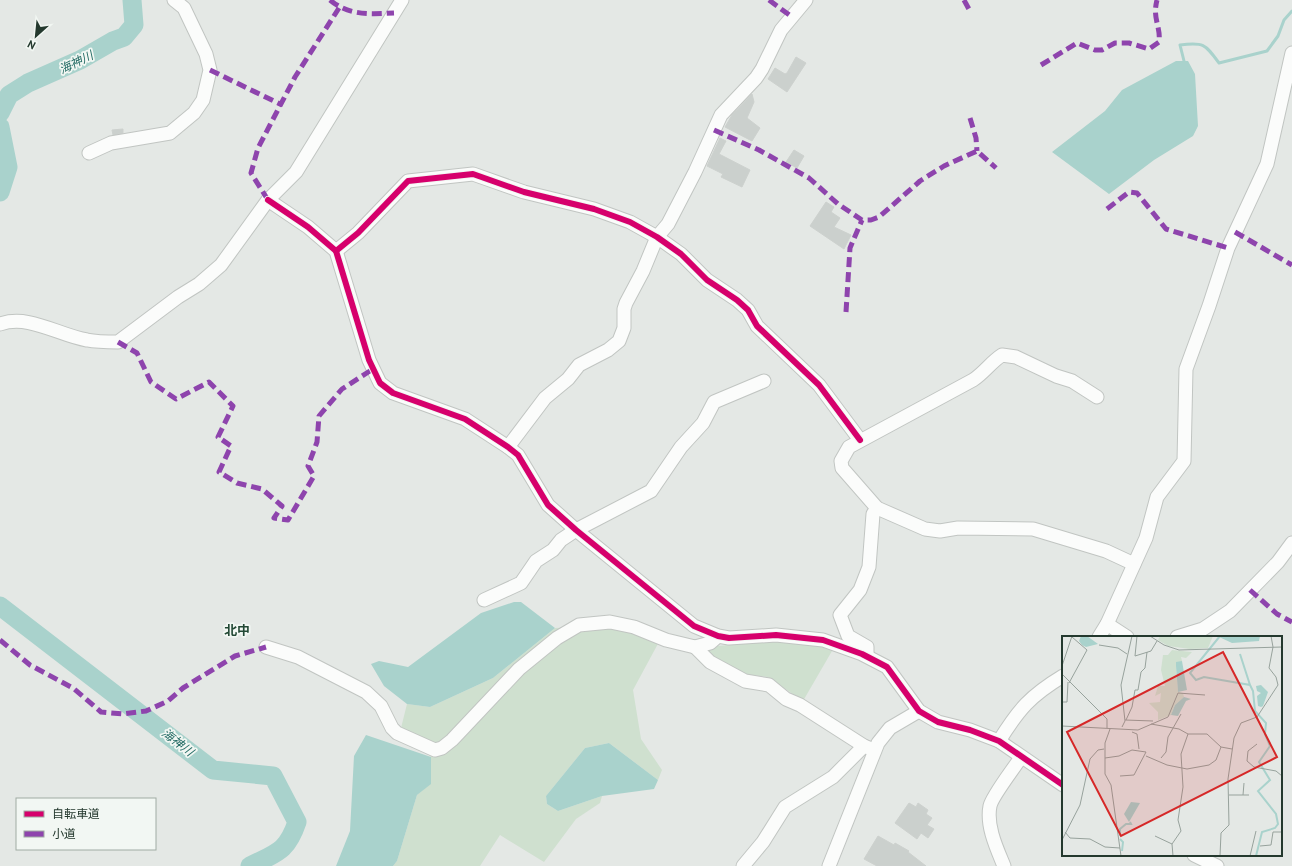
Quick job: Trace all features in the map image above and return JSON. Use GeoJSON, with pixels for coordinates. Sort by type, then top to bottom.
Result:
{"type":"FeatureCollection","features":[{"type":"Feature","properties":{"kind":"street"},"geometry":{"type":"LineString","coordinates":[[89,153],[111,143],[170,133],[194,113],[203,100],[210,70],[206,54],[184,8],[174,0]]}},
{"type":"Feature","properties":{"kind":"street"},"geometry":{"type":"LineString","coordinates":[[0,324],[11,321],[28,322],[87,340],[118,342],[178,297],[198,284],[221,265],[268,200],[296,172],[402,0]]}},
{"type":"Feature","properties":{"kind":"street"},"geometry":{"type":"LineString","coordinates":[[508,447],[545,398],[568,379],[579,365],[608,350],[619,341],[624,328],[624,309],[643,271],[657,237],[668,224],[695,172],[721,115],[756,78],[781,30],[806,0]]}},
{"type":"Feature","properties":{"kind":"street"},"geometry":{"type":"LineString","coordinates":[[1100,636],[1107,624],[1146,538],[1157,497],[1184,461],[1186,370],[1210,306],[1228,248],[1267,164],[1292,53]]}},
{"type":"Feature","properties":{"kind":"street"},"geometry":{"type":"LineString","coordinates":[[336,251],[358,233],[408,181],[473,174],[524,192],[594,209],[630,222],[657,237],[681,254],[707,280],[737,300],[748,310],[757,326],[819,386],[860,440]]}},
{"type":"Feature","properties":{"kind":"street"},"geometry":{"type":"LineString","coordinates":[[268,200],[308,227],[336,251],[369,360],[380,383],[393,393],[465,420],[508,447],[518,455],[548,505],[576,530],[694,626],[718,636],[730,638],[776,636],[823,640],[867,656],[886,667],[919,711],[938,722],[970,730],[999,741],[1062,784]]}},
{"type":"Feature","properties":{"kind":"street"},"geometry":{"type":"LineString","coordinates":[[1096,397],[1072,381],[1056,376],[1016,357],[1002,355],[994,360],[984,373],[973,380],[849,447],[841,461],[842,468],[877,508],[925,529],[940,531],[958,528],[1033,529],[1106,551],[1134,564]]}},
{"type":"Feature","properties":{"kind":"street"},"geometry":{"type":"LineString","coordinates":[[484,600],[521,583],[536,561],[553,550],[562,540],[576,530],[651,491],[681,447],[703,423],[714,402],[764,381]]}},
{"type":"Feature","properties":{"kind":"street"},"geometry":{"type":"LineString","coordinates":[[867,656],[867,647],[848,636],[840,615],[860,590],[869,567],[873,514],[877,508]]}},
{"type":"Feature","properties":{"kind":"street"},"geometry":{"type":"LineString","coordinates":[[1180,636],[1203,629],[1230,611],[1278,562],[1292,543]]}},
{"type":"Feature","properties":{"kind":"street"},"geometry":{"type":"LineString","coordinates":[[266,647],[298,657],[366,692],[381,706],[392,728],[397,733],[435,750],[442,748],[452,740],[519,669],[557,638],[579,625],[610,622],[634,627],[666,640],[695,647],[710,643],[718,636]]}},
{"type":"Feature","properties":{"kind":"street"},"geometry":{"type":"LineString","coordinates":[[1107,624],[1125,636]]}},
{"type":"Feature","properties":{"kind":"street"},"geometry":{"type":"LineString","coordinates":[[695,647],[710,662],[745,681],[769,685],[786,699],[800,705],[869,748]]}},
{"type":"Feature","properties":{"kind":"street"},"geometry":{"type":"LineString","coordinates":[[999,741],[1019,710],[1042,688],[1062,677]]}},
{"type":"Feature","properties":{"kind":"street"},"geometry":{"type":"LineString","coordinates":[[743,866],[763,842],[785,807],[833,777],[869,748],[878,743],[890,728],[919,711]]}},
{"type":"Feature","properties":{"kind":"street"},"geometry":{"type":"LineString","coordinates":[[828,866],[869,748]]}},
{"type":"Feature","properties":{"kind":"street"},"geometry":{"type":"LineString","coordinates":[[1004,866],[997,849],[989,819],[990,805],[1021,756]]}},
{"type":"Feature","properties":{"kind":"street"},"geometry":{"type":"LineString","coordinates":[[1196,856],[1217,866]]}},
{"type":"Feature","properties":{"kind":"green space"},"geometry":{"type":"Polygon","coordinates":[[[623,625],[660,640],[633,690],[641,739],[662,770],[658,780],[609,743],[585,748],[546,796],[547,804],[558,811],[602,796],[600,803],[576,819],[544,862],[500,835],[480,866],[393,866],[397,861],[417,795],[431,783],[431,757],[401,728],[407,704],[430,707],[493,678],[555,628],[623,625]]]}},
{"type":"Feature","properties":{"kind":"green space"},"geometry":{"type":"Polygon","coordinates":[[[779,641],[810,643],[832,651],[803,701],[768,677],[744,674],[712,657],[704,647],[779,641]]]}},
{"type":"Feature","properties":{"kind":"water"},"geometry":{"type":"Polygon","coordinates":[[[1176,61],[1188,61],[1195,74],[1198,126],[1193,136],[1154,160],[1109,194],[1052,152],[1105,111],[1122,90],[1176,61]]]}},
{"type":"Feature","properties":{"kind":"water"},"geometry":{"type":"Polygon","coordinates":[[[514,602],[521,602],[555,628],[493,678],[430,707],[407,704],[384,686],[371,664],[379,661],[408,667],[481,613],[514,602]]]}},
{"type":"Feature","properties":{"kind":"water"},"geometry":{"type":"Polygon","coordinates":[[[366,735],[431,757],[431,784],[417,795],[397,861],[393,866],[336,866],[350,831],[354,756],[366,735]]]}},
{"type":"Feature","properties":{"kind":"water"},"geometry":{"type":"Polygon","coordinates":[[[609,743],[658,780],[654,789],[602,796],[558,811],[547,804],[546,796],[585,748],[609,743]]]}},
{"type":"Feature","properties":{"kind":"building"},"geometry":{"type":"Polygon","coordinates":[[[796,57],[806,63],[787,92],[768,79],[775,68],[785,74],[787,73],[796,57]]]}},
{"type":"Feature","properties":{"kind":"building"},"geometry":{"type":"Polygon","coordinates":[[[752,94],[754,102],[747,118],[760,128],[752,141],[725,127],[732,115],[752,94]]]}},
{"type":"Feature","properties":{"kind":"building"},"geometry":{"type":"Polygon","coordinates":[[[123,129],[123,133],[113,135],[112,130],[123,129]]]}},
{"type":"Feature","properties":{"kind":"building"},"geometry":{"type":"Polygon","coordinates":[[[720,138],[726,141],[719,154],[750,170],[742,187],[721,177],[723,174],[707,166],[720,138]]]}},
{"type":"Feature","properties":{"kind":"building"},"geometry":{"type":"Polygon","coordinates":[[[794,150],[804,156],[797,168],[786,162],[794,150]]]}},
{"type":"Feature","properties":{"kind":"building"},"geometry":{"type":"Polygon","coordinates":[[[826,202],[834,207],[831,212],[840,218],[834,227],[851,235],[844,249],[810,226],[826,202]]]}},
{"type":"Feature","properties":{"kind":"building"},"geometry":{"type":"Polygon","coordinates":[[[909,803],[916,807],[918,803],[928,810],[926,814],[932,818],[927,825],[934,829],[928,838],[921,833],[917,839],[895,823],[909,803]]]}},
{"type":"Feature","properties":{"kind":"building"},"geometry":{"type":"Polygon","coordinates":[[[878,836],[909,851],[908,852],[926,866],[877,866],[864,859],[878,836]]]}},
{"type":"Feature","properties":{"kind":"waterway","name":"海神川"},"geometry":{"type":"LineString","coordinates":[[0,113],[9,95],[28,83],[80,60],[113,41],[124,37],[134,25],[132,0]]}},
{"type":"Feature","properties":{"kind":"waterway"},"geometry":{"type":"LineString","coordinates":[[1184,61],[1180,45],[1199,44],[1207,48],[1219,63],[1267,51],[1278,36],[1284,20],[1292,11]]}},
{"type":"Feature","properties":{"kind":"waterway","name":"海神川"},"geometry":{"type":"LineString","coordinates":[[0,127],[8,167],[0,192]]}},
{"type":"Feature","properties":{"kind":"waterway","name":"海神川"},"geometry":{"type":"LineString","coordinates":[[0,606],[213,770],[273,776],[297,822],[285,846],[274,854],[250,866]]}},
{"type":"Feature","properties":{"kind":"marked path"},"geometry":{"type":"LineString","coordinates":[[330,0],[345,9],[360,13],[394,13]]}},
{"type":"Feature","properties":{"kind":"marked path"},"geometry":{"type":"LineString","coordinates":[[769,0],[792,17]]}},
{"type":"Feature","properties":{"kind":"marked path"},"geometry":{"type":"LineString","coordinates":[[964,0],[971,13]]}},
{"type":"Feature","properties":{"kind":"marked path"},"geometry":{"type":"LineString","coordinates":[[1041,65],[1077,43],[1095,50],[1102,50],[1115,43],[1129,43],[1149,49],[1159,42],[1159,31],[1155,12],[1157,0]]}},
{"type":"Feature","properties":{"kind":"marked path"},"geometry":{"type":"LineString","coordinates":[[268,200],[251,173],[258,148],[295,77],[339,8]]}},
{"type":"Feature","properties":{"kind":"marked path"},"geometry":{"type":"LineString","coordinates":[[210,70],[282,105]]}},
{"type":"Feature","properties":{"kind":"marked path"},"geometry":{"type":"LineString","coordinates":[[970,118],[976,138],[977,151]]}},
{"type":"Feature","properties":{"kind":"marked path"},"geometry":{"type":"LineString","coordinates":[[714,130],[759,150],[809,178],[838,204],[862,220],[871,220],[879,217],[920,181],[944,166],[977,151],[996,168]]}},
{"type":"Feature","properties":{"kind":"marked path"},"geometry":{"type":"LineString","coordinates":[[1107,209],[1129,192],[1137,193],[1166,229],[1228,248]]}},
{"type":"Feature","properties":{"kind":"marked path"},"geometry":{"type":"LineString","coordinates":[[846,312],[850,248],[862,220]]}},
{"type":"Feature","properties":{"kind":"marked path"},"geometry":{"type":"LineString","coordinates":[[1235,232],[1292,265]]}},
{"type":"Feature","properties":{"kind":"marked path"},"geometry":{"type":"LineString","coordinates":[[118,342],[137,353],[151,382],[176,399],[209,382],[233,406],[218,437],[231,446],[219,472],[237,483],[262,489],[282,506],[274,518],[288,520],[314,476],[308,466],[317,442],[319,416],[342,389],[373,369]]}},
{"type":"Feature","properties":{"kind":"marked path"},"geometry":{"type":"LineString","coordinates":[[1250,590],[1277,614],[1292,622]]}},
{"type":"Feature","properties":{"kind":"marked path"},"geometry":{"type":"LineString","coordinates":[[0,640],[30,665],[73,688],[101,712],[123,714],[146,711],[168,701],[183,688],[235,656],[266,647]]}},
{"type":"Feature","properties":{"kind":"cycle path"},"geometry":{"type":"LineString","coordinates":[[336,251],[358,233],[408,181],[473,174],[524,192],[594,209],[630,222],[657,237],[681,254],[707,280],[737,300],[748,310],[757,326],[819,385],[860,440]]}},
{"type":"Feature","properties":{"kind":"cycle path"},"geometry":{"type":"LineString","coordinates":[[268,200],[308,227],[336,251],[369,360],[380,383],[393,393],[465,419],[508,447],[518,455],[548,505],[576,530],[694,626],[718,636],[729,638],[776,635],[823,640],[862,654],[887,667],[919,711],[938,722],[970,730],[999,741],[1062,784]]}},
{"type":"Feature","properties":{"kind":"district","name":"北中"},"geometry":{"type":"Point","coordinates":[237,630]}}]}
